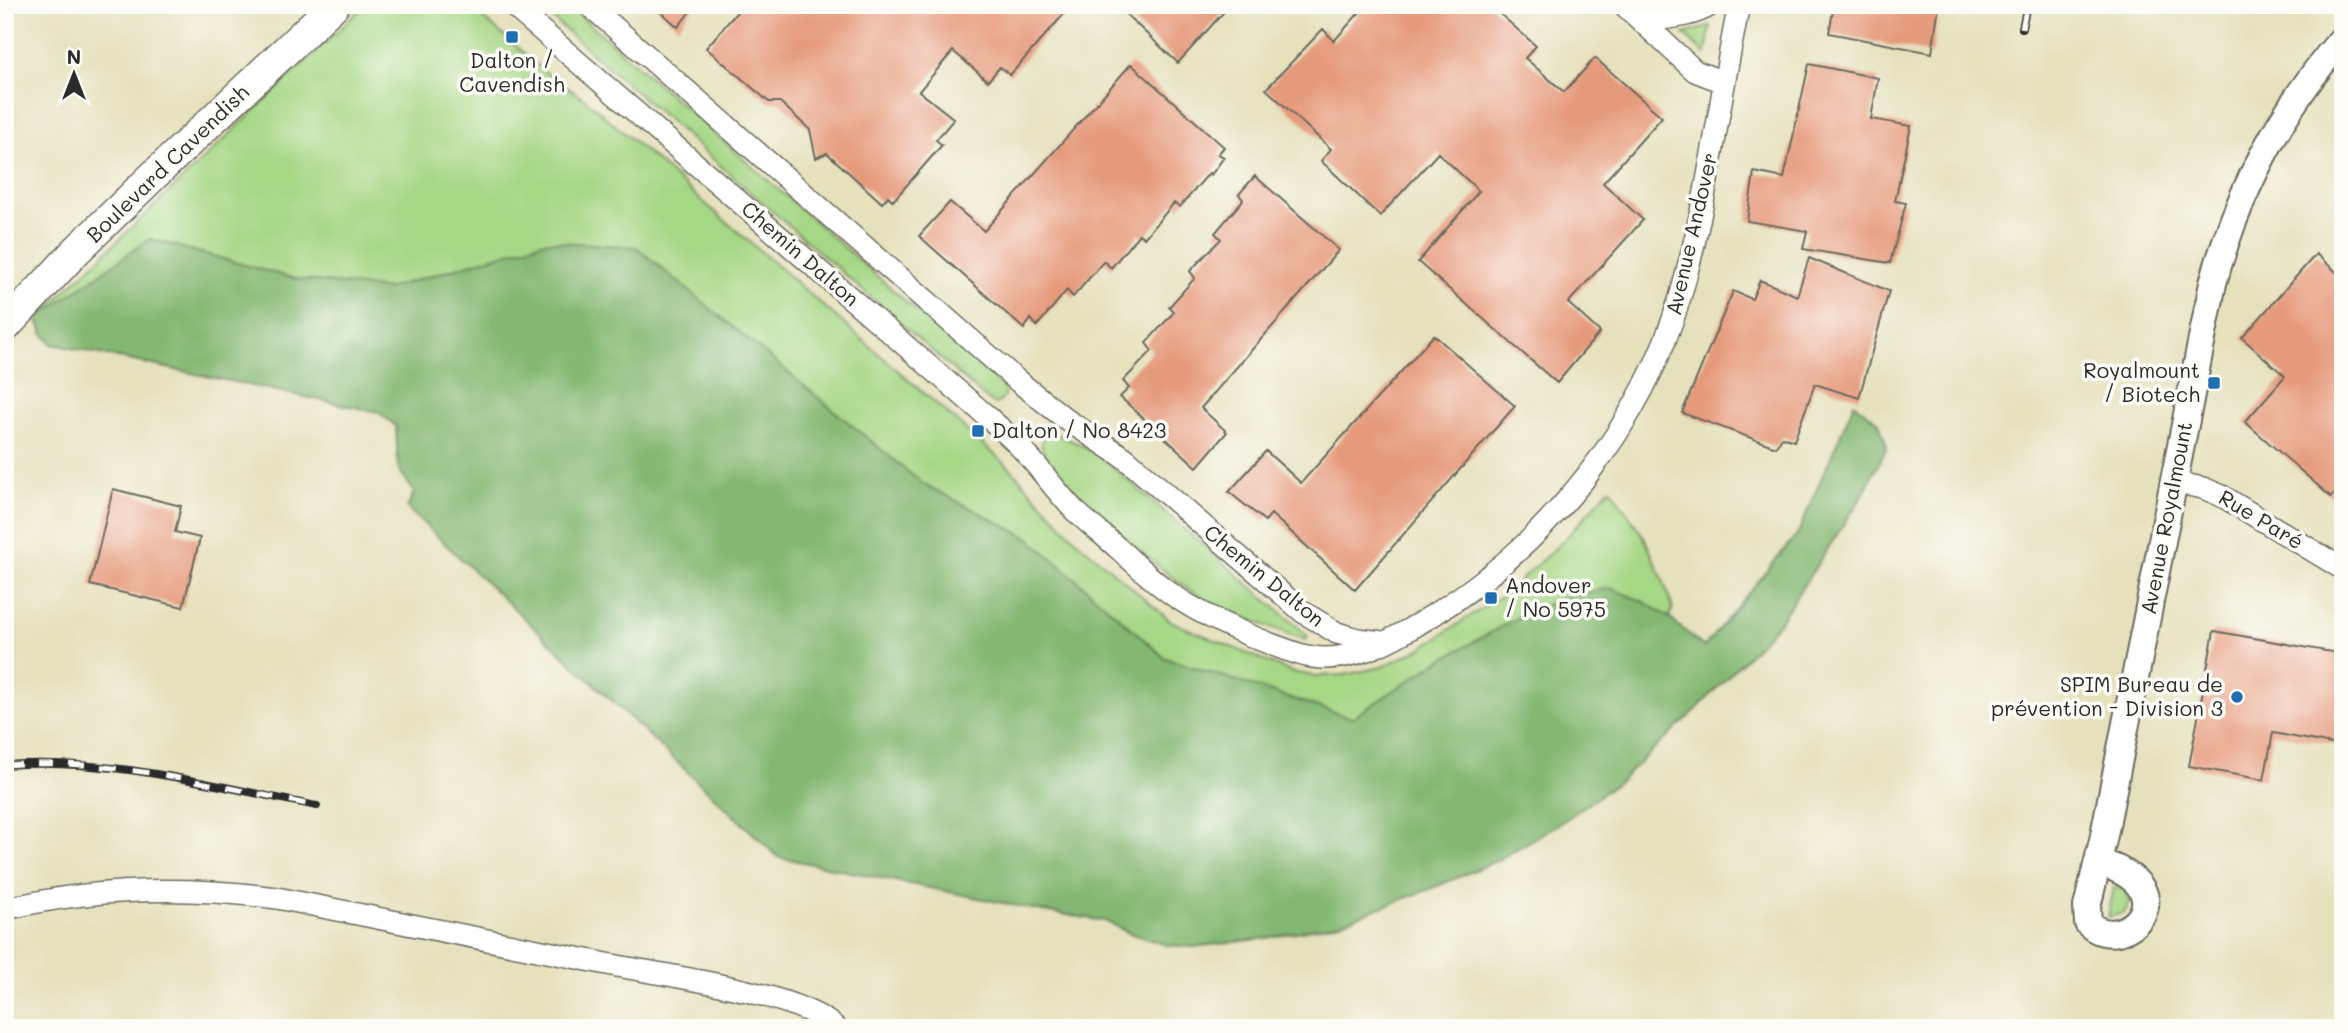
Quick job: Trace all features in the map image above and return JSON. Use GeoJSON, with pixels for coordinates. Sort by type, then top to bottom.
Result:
{"type":"FeatureCollection","features":[{"type":"Feature","properties":{"kind":"main road","name":"Boulevard Cavendish"},"geometry":{"type":"LineString","coordinates":[[5,327],[76,251],[334,5]]}},
{"type":"Feature","properties":{"kind":"street","name":"Chemin Dalton"},"geometry":{"type":"LineString","coordinates":[[512,5],[989,418],[1022,449],[1076,512],[1164,588],[1201,612],[1301,655],[1339,657],[1388,642]]}},
{"type":"Feature","properties":{"kind":"street","name":"Chemin Dalton"},"geometry":{"type":"LineString","coordinates":[[589,5],[1019,382],[1067,420],[1125,458],[1303,612],[1326,628],[1346,636],[1388,642]]}},
{"type":"Feature","properties":{"kind":"street"},"geometry":{"type":"LineString","coordinates":[[1624,5],[1695,71],[1723,82]]}},
{"type":"Feature","properties":{"kind":"street"},"geometry":{"type":"LineString","coordinates":[[1641,20],[1687,15],[1711,5]]}},
{"type":"Feature","properties":{"kind":"street","name":"Avenue Andover"},"geometry":{"type":"LineString","coordinates":[[1388,642],[1451,604],[1525,544],[1581,483],[1621,425],[1648,376],[1681,295],[1703,198],[1739,5]]}},
{"type":"Feature","properties":{"kind":"street","name":"Avenue Royalmount"},"geometry":{"type":"LineString","coordinates":[[2098,862],[2210,296],[2231,223],[2258,163],[2279,125],[2303,87],[2343,38]]}},
{"type":"Feature","properties":{"kind":"street","name":"Rue Paré"},"geometry":{"type":"LineString","coordinates":[[2174,482],[2203,488],[2221,496],[2343,569]]}},
{"type":"Feature","properties":{"kind":"street"},"geometry":{"type":"LineString","coordinates":[[5,909],[68,897],[121,891],[173,889],[265,897],[728,988],[808,1010],[836,1028]]}},
{"type":"Feature","properties":{"kind":"green space"},"geometry":{"type":"Polygon","coordinates":[[[365,5],[468,5],[549,75],[586,100],[1009,467],[1077,541],[1172,622],[1291,672],[1314,676],[1344,675],[1382,667],[1420,649],[1507,592],[1564,540],[1610,488],[1644,537],[1673,608],[1669,618],[1610,588],[1567,597],[1528,612],[1437,662],[1352,718],[1165,658],[1029,538],[923,484],[546,241],[387,289],[296,279],[150,239],[37,318],[365,5]]]}},
{"type":"Feature","properties":{"kind":"green space"},"geometry":{"type":"Polygon","coordinates":[[[537,5],[568,5],[1000,384],[1005,395],[1000,402],[994,404],[989,401],[537,5]]]}},
{"type":"Feature","properties":{"kind":"green space"},"geometry":{"type":"Polygon","coordinates":[[[1711,26],[1705,55],[1684,34],[1711,26]]]}},
{"type":"Feature","properties":{"kind":"green space"},"geometry":{"type":"Polygon","coordinates":[[[150,239],[296,279],[387,289],[546,241],[636,247],[923,484],[1029,538],[1165,658],[1352,718],[1437,662],[1528,612],[1567,597],[1610,588],[1642,601],[1667,616],[1704,647],[1798,533],[1854,403],[1879,422],[1887,447],[1861,498],[1778,624],[1696,710],[1620,781],[1565,820],[1498,860],[1340,923],[1268,938],[1193,947],[1167,945],[1129,933],[1105,921],[1042,911],[778,857],[407,508],[414,492],[398,468],[396,426],[378,412],[52,344],[44,335],[37,318],[150,239]]]}},
{"type":"Feature","properties":{"kind":"green space"},"geometry":{"type":"Polygon","coordinates":[[[1054,433],[1081,445],[1108,463],[1308,636],[1306,640],[1220,606],[1193,592],[1159,566],[1110,524],[1050,462],[1042,444],[1048,434],[1054,433]]]}},
{"type":"Feature","properties":{"kind":"green space"},"geometry":{"type":"Polygon","coordinates":[[[2114,887],[2125,889],[2130,902],[2124,913],[2108,917],[2114,887]]]}},
{"type":"Feature","properties":{"kind":"building"},"geometry":{"type":"Polygon","coordinates":[[[653,5],[695,5],[678,27],[653,5]]]}},
{"type":"Feature","properties":{"kind":"building"},"geometry":{"type":"Polygon","coordinates":[[[743,5],[1072,5],[1010,75],[1000,67],[988,81],[953,51],[919,91],[954,119],[936,140],[942,145],[893,201],[888,196],[882,203],[827,153],[816,158],[810,130],[780,102],[769,102],[706,48],[743,5]]]}},
{"type":"Feature","properties":{"kind":"building"},"geometry":{"type":"Polygon","coordinates":[[[1116,5],[1230,5],[1178,63],[1116,5]]]}},
{"type":"Feature","properties":{"kind":"building"},"geometry":{"type":"Polygon","coordinates":[[[1366,5],[1490,5],[1536,46],[1525,58],[1564,92],[1595,58],[1662,117],[1603,183],[1643,220],[1568,303],[1600,332],[1557,383],[1418,262],[1479,191],[1438,153],[1380,216],[1321,161],[1331,149],[1266,89],[1323,29],[1334,41],[1366,5]]]}},
{"type":"Feature","properties":{"kind":"building"},"geometry":{"type":"Polygon","coordinates":[[[1834,5],[1939,5],[1932,53],[1829,33],[1834,5]]]}},
{"type":"Feature","properties":{"kind":"building"},"geometry":{"type":"Polygon","coordinates":[[[1131,64],[1224,147],[1218,154],[1224,157],[1211,175],[1209,173],[1180,207],[1174,203],[1144,238],[1139,234],[1111,268],[1104,261],[1073,297],[1067,290],[1037,326],[1031,319],[1024,329],[919,236],[950,202],[984,231],[1131,64]]]}},
{"type":"Feature","properties":{"kind":"building"},"geometry":{"type":"Polygon","coordinates":[[[1809,64],[1878,78],[1871,119],[1911,126],[1895,201],[1906,203],[1890,263],[1803,249],[1807,231],[1747,221],[1754,172],[1784,178],[1809,64]]]}},
{"type":"Feature","properties":{"kind":"building"},"geometry":{"type":"Polygon","coordinates":[[[1255,176],[1339,250],[1201,408],[1227,432],[1197,467],[1120,397],[1129,388],[1123,381],[1152,351],[1146,343],[1174,312],[1169,307],[1195,278],[1190,271],[1221,239],[1215,233],[1243,200],[1239,194],[1255,176]]]}},
{"type":"Feature","properties":{"kind":"building"},"geometry":{"type":"Polygon","coordinates":[[[2316,254],[2343,278],[2343,483],[2331,497],[2245,422],[2285,376],[2242,338],[2316,254]]]}},
{"type":"Feature","properties":{"kind":"building"},"geometry":{"type":"Polygon","coordinates":[[[1809,258],[1889,291],[1859,398],[1815,384],[1794,441],[1782,437],[1776,447],[1682,413],[1733,291],[1752,299],[1760,280],[1797,296],[1809,258]]]}},
{"type":"Feature","properties":{"kind":"building"},"geometry":{"type":"Polygon","coordinates":[[[1434,335],[1515,406],[1355,590],[1271,514],[1265,521],[1229,492],[1266,451],[1301,483],[1434,335]]]}},
{"type":"Feature","properties":{"kind":"building"},"geometry":{"type":"Polygon","coordinates":[[[113,489],[181,506],[175,532],[200,538],[183,607],[90,585],[113,489]]]}},
{"type":"Feature","properties":{"kind":"building"},"geometry":{"type":"Polygon","coordinates":[[[2214,631],[2343,654],[2343,746],[2273,733],[2264,780],[2189,766],[2214,631]]]}},
{"type":"Feature","properties":{"kind":"railway"},"geometry":{"type":"LineString","coordinates":[[2022,28],[2027,5]]}},
{"type":"Feature","properties":{"kind":"railway"},"geometry":{"type":"LineString","coordinates":[[5,765],[84,765],[123,769],[317,806]]}},
{"type":"Feature","properties":{"kind":"place","name":"Dalton / Cavendish"},"geometry":{"type":"Point","coordinates":[512,37]}},
{"type":"Feature","properties":{"kind":"place","name":"Royalmount / Biotech"},"geometry":{"type":"Point","coordinates":[2214,383]}},
{"type":"Feature","properties":{"kind":"place","name":"Dalton / No 8423"},"geometry":{"type":"Point","coordinates":[978,431]}},
{"type":"Feature","properties":{"kind":"place","name":"Andover / No 5975"},"geometry":{"type":"Point","coordinates":[1491,598]}},
{"type":"Feature","properties":{"kind":"place","name":"SPIM Bureau de prévention - Division 3"},"geometry":{"type":"Point","coordinates":[2237,697]}}]}
